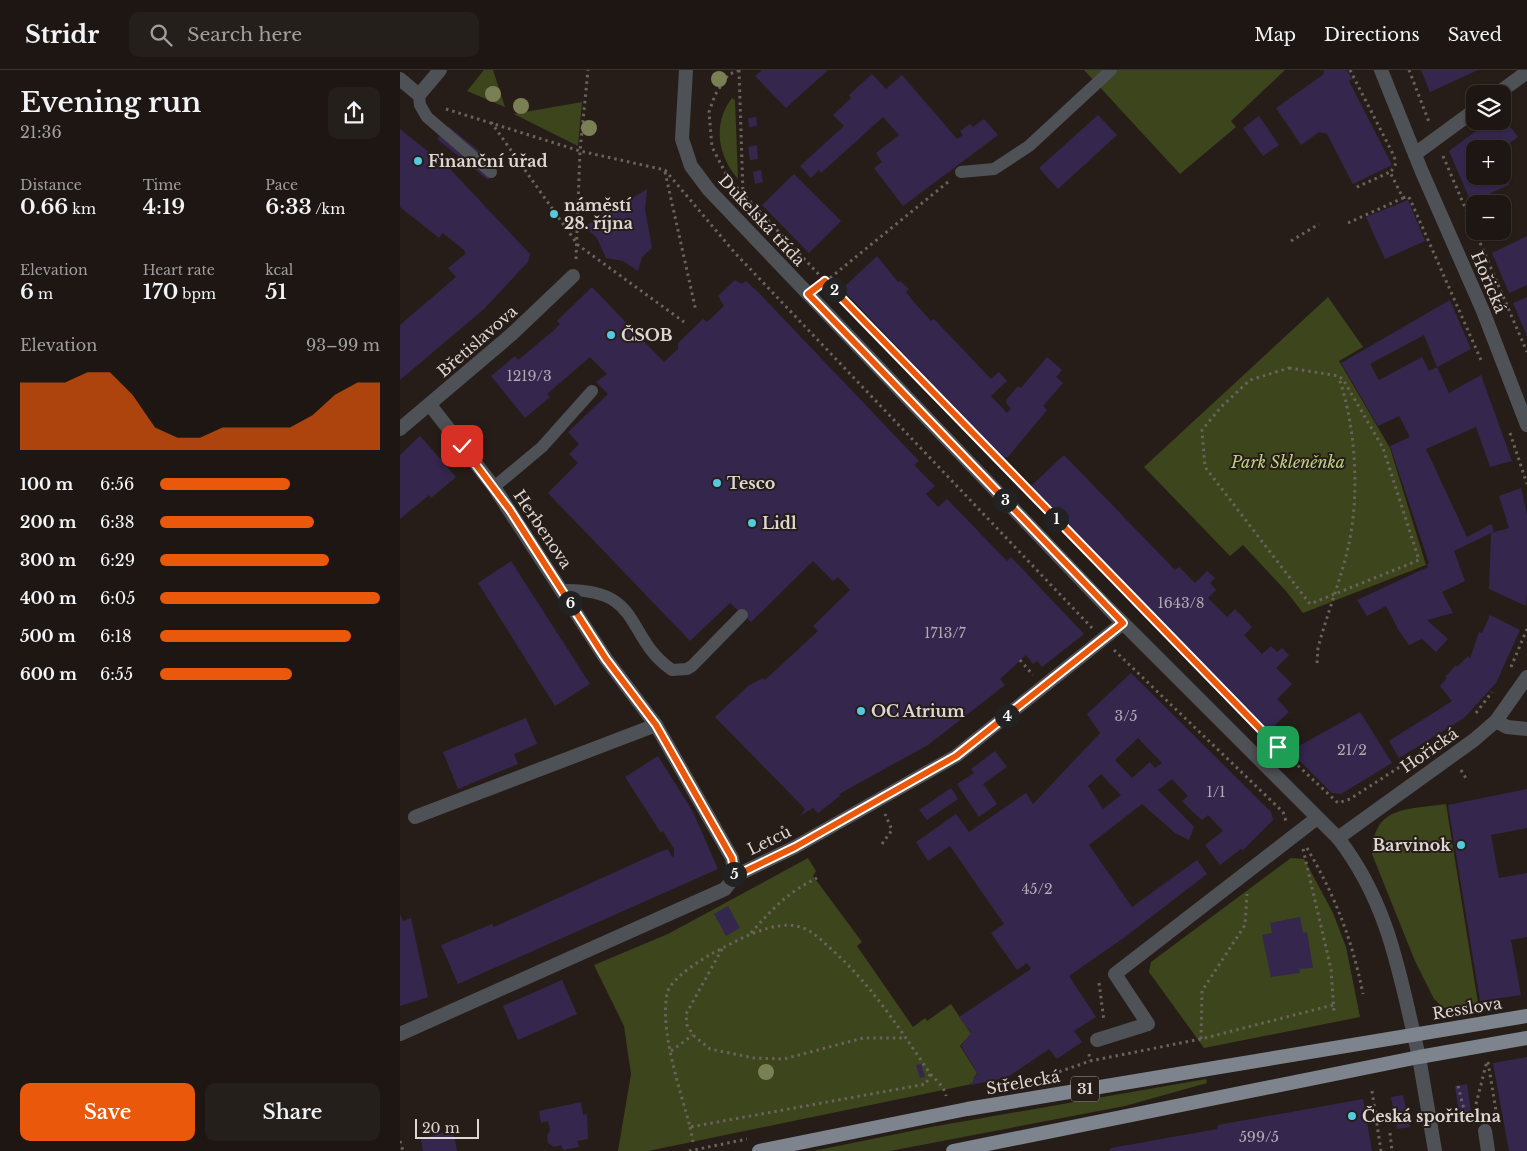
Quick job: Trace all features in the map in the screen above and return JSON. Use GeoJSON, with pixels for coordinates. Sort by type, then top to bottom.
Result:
{"type":"FeatureCollection","features":[{"type":"Feature","properties":{"kind":"main road","name":"Resslova"},"geometry":{"type":"LineString","coordinates":[[1414,1035],[1527,1016]]}},
{"type":"Feature","properties":{"kind":"main road","name":"Střelecká"},"geometry":{"type":"LineString","coordinates":[[759,1151],[967,1109],[1414,1035]]}},
{"type":"Feature","properties":{"kind":"main road","name":"31"},"geometry":{"type":"LineString","coordinates":[[953,1151],[1527,1038]]}},
{"type":"Feature","properties":{"kind":"street"},"geometry":{"type":"LineString","coordinates":[[400,79],[419,95],[440,70]]}},
{"type":"Feature","properties":{"kind":"street","name":"Dukelská třída"},"geometry":{"type":"LineString","coordinates":[[686,70],[682,102],[682,139],[691,166],[709,190],[1123,623],[1338,838],[1363,873],[1379,906],[1402,982],[1419,1058],[1435,1151]]}},
{"type":"Feature","properties":{"kind":"street","name":"Hořická"},"geometry":{"type":"LineString","coordinates":[[1381,70],[1415,154],[1483,310],[1527,425]]}},
{"type":"Feature","properties":{"kind":"street"},"geometry":{"type":"LineString","coordinates":[[1509,85],[1527,72]]}},
{"type":"Feature","properties":{"kind":"street"},"geometry":{"type":"LineString","coordinates":[[1415,154],[1466,117]]}},
{"type":"Feature","properties":{"kind":"street","name":"Břetislavova"},"geometry":{"type":"LineString","coordinates":[[400,429],[512,334],[573,276]]}},
{"type":"Feature","properties":{"kind":"street","name":"Herbenova"},"geometry":{"type":"LineString","coordinates":[[430,405],[494,487],[606,659],[656,725],[732,858],[735,876]]}},
{"type":"Feature","properties":{"kind":"street","name":"Letců"},"geometry":{"type":"LineString","coordinates":[[400,1034],[725,889],[735,876],[795,847],[956,756],[1123,623]]}},
{"type":"Feature","properties":{"kind":"street","name":"Hořická"},"geometry":{"type":"LineString","coordinates":[[1338,838],[1452,756],[1496,721],[1527,677]]}},
{"type":"Feature","properties":{"kind":"street"},"geometry":{"type":"LineString","coordinates":[[1496,721],[1507,727],[1527,730]]}},
{"type":"Feature","properties":{"kind":"street"},"geometry":{"type":"LineString","coordinates":[[415,817],[656,725]]}},
{"type":"Feature","properties":{"kind":"street"},"geometry":{"type":"LineString","coordinates":[[1097,1040],[1148,1024],[1115,974],[1317,818]]}},
{"type":"Feature","properties":{"kind":"street"},"geometry":{"type":"LineString","coordinates":[[1485,1131],[1488,1151]]}},
{"type":"Feature","properties":{"kind":"lane"},"geometry":{"type":"LineString","coordinates":[[961,172],[994,170],[1029,146],[1111,70]]}},
{"type":"Feature","properties":{"kind":"lane"},"geometry":{"type":"LineString","coordinates":[[419,95],[420,105],[427,117],[490,172]]}},
{"type":"Feature","properties":{"kind":"lane"},"geometry":{"type":"LineString","coordinates":[[494,487],[542,447],[592,391]]}},
{"type":"Feature","properties":{"kind":"lane"},"geometry":{"type":"LineString","coordinates":[[562,590],[599,593],[612,598],[632,618],[657,657],[672,670],[687,669],[742,615]]}},
{"type":"Feature","properties":{"kind":"path"},"geometry":{"type":"LineString","coordinates":[[573,276],[578,244],[580,151],[588,70]]}},
{"type":"Feature","properties":{"kind":"path"},"geometry":{"type":"LineString","coordinates":[[743,194],[739,70],[728,75],[715,95],[709,112],[712,147],[728,178],[743,194],[825,281],[1327,795],[1338,803],[1344,802],[1434,745]]}},
{"type":"Feature","properties":{"kind":"path"},"geometry":{"type":"LineString","coordinates":[[1350,70],[1396,162],[1395,167],[1390,172],[1355,188]]}},
{"type":"Feature","properties":{"kind":"path"},"geometry":{"type":"LineString","coordinates":[[419,95],[434,106],[580,151],[665,170],[735,253]]}},
{"type":"Feature","properties":{"kind":"path"},"geometry":{"type":"LineString","coordinates":[[490,122],[578,244],[684,322]]}},
{"type":"Feature","properties":{"kind":"path"},"geometry":{"type":"LineString","coordinates":[[665,170],[696,311]]}},
{"type":"Feature","properties":{"kind":"path"},"geometry":{"type":"LineString","coordinates":[[808,294],[961,172]]}},
{"type":"Feature","properties":{"kind":"path"},"geometry":{"type":"LineString","coordinates":[[1390,172],[1402,198]]}},
{"type":"Feature","properties":{"kind":"path"},"geometry":{"type":"LineString","coordinates":[[1348,223],[1407,196],[1410,199],[1484,368]]}},
{"type":"Feature","properties":{"kind":"path"},"geometry":{"type":"LineString","coordinates":[[1291,241],[1319,224]]}},
{"type":"Feature","properties":{"kind":"path"},"geometry":{"type":"LineString","coordinates":[[1479,240],[1527,352]]}},
{"type":"Feature","properties":{"kind":"path"},"geometry":{"type":"LineString","coordinates":[[1288,368],[1339,376],[1344,381],[1383,448],[1419,560],[1334,596],[1310,604],[1205,467],[1202,430],[1221,407],[1250,380],[1288,368]]}},
{"type":"Feature","properties":{"kind":"path"},"geometry":{"type":"LineString","coordinates":[[1317,663],[1318,648],[1348,547],[1355,492],[1348,404],[1339,376]]}},
{"type":"Feature","properties":{"kind":"path"},"geometry":{"type":"LineString","coordinates":[[1508,427],[1527,484]]}},
{"type":"Feature","properties":{"kind":"path"},"geometry":{"type":"LineString","coordinates":[[1510,670],[1527,629]]}},
{"type":"Feature","properties":{"kind":"path"},"geometry":{"type":"LineString","coordinates":[[1473,716],[1498,686]]}},
{"type":"Feature","properties":{"kind":"path"},"geometry":{"type":"LineString","coordinates":[[882,844],[892,830]]}},
{"type":"Feature","properties":{"kind":"path"},"geometry":{"type":"LineString","coordinates":[[1298,832],[1328,884],[1343,918],[1363,994]]}},
{"type":"Feature","properties":{"kind":"path"},"geometry":{"type":"LineString","coordinates":[[1298,832],[1312,880],[1331,969],[1334,1012]]}},
{"type":"Feature","properties":{"kind":"path"},"geometry":{"type":"LineString","coordinates":[[751,933],[772,909],[795,888],[817,878]]}},
{"type":"Feature","properties":{"kind":"path"},"geometry":{"type":"LineString","coordinates":[[1237,880],[1247,893],[1245,925],[1202,991],[1200,1039],[1333,1005]]}},
{"type":"Feature","properties":{"kind":"path"},"geometry":{"type":"LineString","coordinates":[[693,1142],[666,1024],[667,992],[677,978],[705,958],[751,933],[789,925],[803,928],[815,935],[846,962],[870,988],[930,1074],[945,1090],[946,1096]]}},
{"type":"Feature","properties":{"kind":"path"},"geometry":{"type":"LineString","coordinates":[[722,949],[686,1014],[687,1025],[693,1035],[710,1049],[754,1058],[784,1059],[864,1038],[906,1038]]}},
{"type":"Feature","properties":{"kind":"path"},"geometry":{"type":"LineString","coordinates":[[671,1050],[693,1035]]}},
{"type":"Feature","properties":{"kind":"path"},"geometry":{"type":"LineString","coordinates":[[1458,1086],[1467,1121],[1474,1112],[1488,1060],[1498,1124]]}},
{"type":"Feature","properties":{"kind":"path"},"geometry":{"type":"LineString","coordinates":[[690,1127],[926,1084],[930,1074]]}},
{"type":"Feature","properties":{"kind":"path"},"geometry":{"type":"LineString","coordinates":[[1372,1092],[1381,1151]]}},
{"type":"Feature","properties":{"kind":"path"},"geometry":{"type":"LineString","coordinates":[[1390,1133],[1392,1151]]}},
{"type":"Feature","properties":{"kind":"path"},"geometry":{"type":"LineString","coordinates":[[400,1141],[403,1151]]}},
{"type":"Feature","properties":{"kind":"green space"},"geometry":{"type":"Polygon","coordinates":[[[484,70],[493,70],[505,107],[467,91],[484,70]]]}},
{"type":"Feature","properties":{"kind":"green space"},"geometry":{"type":"Polygon","coordinates":[[[1084,70],[1285,70],[1231,121],[1236,127],[1180,174],[1084,70]]]}},
{"type":"Feature","properties":{"kind":"green space"},"geometry":{"type":"Polygon","coordinates":[[[732,98],[735,100],[738,179],[726,160],[720,140],[722,118],[732,98]]]}},
{"type":"Feature","properties":{"kind":"green space"},"geometry":{"type":"Polygon","coordinates":[[[582,102],[578,146],[514,114],[582,102]]]}},
{"type":"Feature","properties":{"kind":"green space","name":"Park Skleněnka"},"geometry":{"type":"Polygon","coordinates":[[[1328,297],[1363,347],[1339,361],[1390,448],[1426,565],[1303,613],[1286,591],[1243,545],[1230,556],[1144,467],[1328,297]]]}},
{"type":"Feature","properties":{"kind":"green space"},"geometry":{"type":"Polygon","coordinates":[[[1446,804],[1478,1003],[1444,1008],[1434,999],[1415,961],[1372,854],[1374,838],[1379,826],[1386,818],[1395,813],[1418,807],[1446,804]]]}},
{"type":"Feature","properties":{"kind":"green space"},"geometry":{"type":"Polygon","coordinates":[[[808,858],[816,871],[813,876],[862,942],[857,946],[913,1027],[925,1018],[927,1021],[951,1004],[971,1034],[960,1046],[977,1073],[972,1084],[648,1151],[618,1151],[631,1074],[624,1026],[594,965],[668,934],[808,858]]]}},
{"type":"Feature","properties":{"kind":"green space"},"geometry":{"type":"Polygon","coordinates":[[[1291,858],[1304,859],[1333,913],[1346,947],[1360,1017],[1204,1048],[1149,972],[1151,962],[1291,858]]]}},
{"type":"Feature","properties":{"kind":"green space"},"geometry":{"type":"Polygon","coordinates":[[[1206,1079],[1207,1083],[1125,1106],[890,1151],[813,1151],[931,1127],[1206,1079]]]}},
{"type":"Feature","properties":{"kind":"building"},"geometry":{"type":"Polygon","coordinates":[[[762,70],[828,70],[786,108],[755,76],[762,70]]]}},
{"type":"Feature","properties":{"kind":"building"},"geometry":{"type":"Polygon","coordinates":[[[1325,70],[1347,70],[1352,79],[1349,81],[1392,165],[1353,184],[1327,134],[1319,132],[1301,145],[1276,108],[1324,74],[1325,70]]]}},
{"type":"Feature","properties":{"kind":"building"},"geometry":{"type":"Polygon","coordinates":[[[1421,70],[1478,70],[1430,92],[1421,70]]]}},
{"type":"Feature","properties":{"kind":"building"},"geometry":{"type":"Polygon","coordinates":[[[872,74],[886,89],[902,75],[957,139],[963,135],[960,131],[970,124],[973,127],[984,119],[998,135],[903,206],[874,168],[882,162],[876,153],[899,135],[883,117],[821,173],[819,170],[811,178],[800,166],[844,126],[833,115],[851,98],[849,95],[872,74]]]}},
{"type":"Feature","properties":{"kind":"building"},"geometry":{"type":"Polygon","coordinates":[[[1098,115],[1117,135],[1058,189],[1039,168],[1098,115]]]}},
{"type":"Feature","properties":{"kind":"building"},"geometry":{"type":"Polygon","coordinates":[[[1259,116],[1279,145],[1263,156],[1243,128],[1259,116]]]}},
{"type":"Feature","properties":{"kind":"building"},"geometry":{"type":"Polygon","coordinates":[[[756,117],[757,126],[749,127],[748,118],[756,117]]]}},
{"type":"Feature","properties":{"kind":"building"},"geometry":{"type":"Polygon","coordinates":[[[448,126],[499,167],[488,180],[437,139],[448,126]]]}},
{"type":"Feature","properties":{"kind":"building"},"geometry":{"type":"Polygon","coordinates":[[[1511,128],[1518,137],[1511,142],[1511,140],[1466,140],[1466,185],[1509,185],[1487,195],[1468,195],[1449,151],[1478,130],[1511,130],[1511,128]]]}},
{"type":"Feature","properties":{"kind":"building"},"geometry":{"type":"Polygon","coordinates":[[[400,129],[450,169],[530,254],[528,262],[484,309],[400,380],[400,325],[456,277],[448,268],[465,254],[465,251],[443,233],[439,238],[400,207],[400,129]]]}},
{"type":"Feature","properties":{"kind":"building"},"geometry":{"type":"Polygon","coordinates":[[[757,145],[758,159],[750,160],[748,147],[757,145]]]}},
{"type":"Feature","properties":{"kind":"building"},"geometry":{"type":"Polygon","coordinates":[[[761,170],[763,182],[755,184],[753,172],[761,170]]]}},
{"type":"Feature","properties":{"kind":"building"},"geometry":{"type":"Polygon","coordinates":[[[794,174],[841,221],[809,253],[762,205],[794,174]]]}},
{"type":"Feature","properties":{"kind":"building"},"geometry":{"type":"Polygon","coordinates":[[[647,189],[645,209],[652,248],[642,257],[638,271],[623,261],[606,258],[597,238],[584,226],[598,219],[609,204],[631,199],[647,189]]]}},
{"type":"Feature","properties":{"kind":"building"},"geometry":{"type":"Polygon","coordinates":[[[1408,200],[1425,241],[1385,259],[1366,217],[1408,200]]]}},
{"type":"Feature","properties":{"kind":"building"},"geometry":{"type":"Polygon","coordinates":[[[1527,236],[1527,285],[1509,293],[1492,253],[1527,236]]]}},
{"type":"Feature","properties":{"kind":"building"},"geometry":{"type":"Polygon","coordinates":[[[877,256],[898,282],[900,281],[909,289],[906,292],[931,321],[934,319],[991,379],[999,372],[1007,381],[991,396],[1007,413],[1011,409],[1006,403],[1007,399],[1018,386],[1021,388],[1047,357],[1062,370],[1056,377],[1063,383],[1043,406],[1047,410],[1008,457],[1002,457],[842,289],[877,256]]]}},
{"type":"Feature","properties":{"kind":"building"},"geometry":{"type":"Polygon","coordinates":[[[735,280],[742,284],[746,281],[759,293],[919,461],[914,465],[935,486],[926,494],[938,507],[947,499],[1007,561],[1011,557],[1084,634],[1042,667],[1037,661],[1033,664],[1026,655],[1000,679],[1005,685],[928,745],[839,794],[841,795],[818,813],[813,808],[800,816],[805,809],[715,717],[748,686],[763,678],[765,680],[818,631],[813,626],[850,590],[838,577],[833,581],[813,561],[751,622],[730,603],[690,641],[548,493],[578,463],[569,454],[579,444],[568,432],[608,394],[596,382],[607,374],[590,357],[547,394],[550,397],[525,418],[491,376],[515,356],[518,360],[553,331],[560,324],[557,321],[592,287],[664,362],[678,349],[678,343],[703,319],[707,322],[724,306],[718,296],[735,280]]]}},
{"type":"Feature","properties":{"kind":"building"},"geometry":{"type":"Polygon","coordinates":[[[1527,297],[1527,336],[1513,303],[1527,297]]]}},
{"type":"Feature","properties":{"kind":"building"},"geometry":{"type":"Polygon","coordinates":[[[1450,300],[1471,349],[1437,367],[1449,393],[1481,375],[1512,461],[1490,467],[1476,427],[1426,449],[1467,537],[1491,524],[1494,531],[1454,551],[1465,581],[1442,592],[1453,613],[1427,620],[1448,639],[1436,652],[1422,639],[1409,645],[1399,631],[1386,606],[1367,616],[1357,600],[1428,567],[1427,564],[1429,563],[1390,446],[1410,437],[1399,416],[1378,426],[1341,363],[1450,300]],[[1424,335],[1370,364],[1379,380],[1422,357],[1429,371],[1437,367],[1424,335]]]}},
{"type":"Feature","properties":{"kind":"building"},"geometry":{"type":"Polygon","coordinates":[[[420,436],[456,477],[431,498],[429,495],[400,519],[400,455],[420,436]]]}},
{"type":"Feature","properties":{"kind":"building"},"geometry":{"type":"Polygon","coordinates":[[[1064,455],[1175,570],[1179,567],[1195,583],[1207,571],[1215,578],[1210,583],[1216,590],[1208,598],[1227,617],[1235,609],[1252,627],[1244,635],[1262,654],[1271,646],[1277,652],[1282,648],[1289,655],[1276,668],[1292,684],[1277,699],[1289,712],[1269,731],[1030,487],[1064,455]]]}},
{"type":"Feature","properties":{"kind":"building"},"geometry":{"type":"Polygon","coordinates":[[[1521,488],[1527,514],[1526,606],[1489,589],[1491,533],[1509,528],[1499,496],[1521,488]]]}},
{"type":"Feature","properties":{"kind":"building"},"geometry":{"type":"Polygon","coordinates":[[[511,561],[590,684],[555,706],[478,583],[511,561]]]}},
{"type":"Feature","properties":{"kind":"building"},"geometry":{"type":"Polygon","coordinates":[[[1490,615],[1520,630],[1496,683],[1464,718],[1399,758],[1389,741],[1452,701],[1440,686],[1456,665],[1457,667],[1468,656],[1470,659],[1479,632],[1482,633],[1490,615]]]}},
{"type":"Feature","properties":{"kind":"building"},"geometry":{"type":"Polygon","coordinates":[[[1131,673],[1271,812],[1273,820],[1243,850],[1241,849],[1220,865],[1205,845],[1223,831],[1208,815],[1202,820],[1182,801],[1188,796],[1172,779],[1158,790],[1194,827],[1189,840],[1175,833],[1142,804],[1089,845],[1132,907],[1197,860],[1207,874],[1125,937],[1069,976],[1096,1017],[1074,1031],[1082,1042],[1057,1059],[1049,1049],[1002,1081],[1000,1079],[971,1085],[970,1083],[973,1082],[974,1076],[978,1074],[961,1046],[971,1033],[959,1017],[1031,969],[1027,963],[1017,970],[991,933],[1004,924],[950,846],[928,861],[916,842],[956,814],[969,832],[1026,793],[1033,804],[1100,733],[1087,714],[1131,673]],[[1138,738],[1115,760],[1132,778],[1150,762],[1155,768],[1162,763],[1138,738]],[[1101,774],[1088,786],[1103,809],[1121,795],[1101,774]]]}},
{"type":"Feature","properties":{"kind":"building"},"geometry":{"type":"Polygon","coordinates":[[[1360,712],[1392,763],[1341,794],[1332,793],[1290,751],[1360,712]]]}},
{"type":"Feature","properties":{"kind":"building"},"geometry":{"type":"Polygon","coordinates":[[[526,718],[537,744],[514,754],[518,764],[458,789],[443,752],[526,718]]]}},
{"type":"Feature","properties":{"kind":"building"},"geometry":{"type":"Polygon","coordinates":[[[995,751],[1007,767],[983,784],[997,804],[979,817],[957,784],[974,773],[971,769],[995,751]]]}},
{"type":"Feature","properties":{"kind":"building"},"geometry":{"type":"Polygon","coordinates":[[[658,756],[693,812],[718,869],[458,984],[441,945],[492,924],[494,927],[657,853],[668,849],[672,857],[674,856],[674,849],[663,831],[661,833],[625,777],[658,756]]]}},
{"type":"Feature","properties":{"kind":"building"},"geometry":{"type":"Polygon","coordinates":[[[951,788],[958,799],[927,820],[919,810],[951,788]]]}},
{"type":"Feature","properties":{"kind":"building"},"geometry":{"type":"Polygon","coordinates":[[[1527,789],[1527,828],[1491,835],[1499,878],[1527,873],[1527,937],[1511,940],[1521,995],[1480,1001],[1448,805],[1527,789]]]}},
{"type":"Feature","properties":{"kind":"building"},"geometry":{"type":"Polygon","coordinates":[[[728,906],[740,928],[726,936],[714,914],[728,906]]]}},
{"type":"Feature","properties":{"kind":"building"},"geometry":{"type":"Polygon","coordinates":[[[400,914],[403,921],[411,918],[428,997],[400,1006],[400,914]]]}},
{"type":"Feature","properties":{"kind":"building"},"geometry":{"type":"Polygon","coordinates":[[[1300,917],[1303,933],[1307,932],[1313,968],[1299,969],[1300,973],[1271,977],[1262,935],[1272,933],[1270,923],[1300,917]]]}},
{"type":"Feature","properties":{"kind":"building"},"geometry":{"type":"Polygon","coordinates":[[[562,980],[577,1014],[518,1040],[503,1006],[562,980]]]}},
{"type":"Feature","properties":{"kind":"building"},"geometry":{"type":"Polygon","coordinates":[[[1527,1057],[1527,1151],[1509,1151],[1493,1063],[1527,1057]]]}},
{"type":"Feature","properties":{"kind":"building"},"geometry":{"type":"Polygon","coordinates":[[[921,1064],[925,1077],[920,1078],[916,1065],[921,1064]]]}},
{"type":"Feature","properties":{"kind":"building"},"geometry":{"type":"Polygon","coordinates":[[[1467,1084],[1471,1112],[1459,1113],[1455,1086],[1467,1084]]]}},
{"type":"Feature","properties":{"kind":"building"},"geometry":{"type":"Polygon","coordinates":[[[1403,1095],[1410,1127],[1397,1129],[1391,1097],[1403,1095]]]}},
{"type":"Feature","properties":{"kind":"building"},"geometry":{"type":"Polygon","coordinates":[[[1363,1099],[1372,1151],[1109,1151],[1111,1148],[1217,1129],[1218,1125],[1363,1099]]]}},
{"type":"Feature","properties":{"kind":"building"},"geometry":{"type":"Polygon","coordinates":[[[581,1102],[583,1115],[587,1114],[588,1139],[577,1141],[579,1147],[563,1150],[561,1145],[554,1147],[548,1143],[547,1136],[550,1130],[548,1121],[541,1123],[539,1111],[581,1102]]]}},
{"type":"Feature","properties":{"kind":"building"},"geometry":{"type":"Polygon","coordinates":[[[453,1130],[457,1151],[423,1151],[421,1139],[453,1130]]]}},
{"type":"Feature","properties":{"kind":"place","name":"Finanční úřad"},"geometry":{"type":"Point","coordinates":[418,161]}},
{"type":"Feature","properties":{"kind":"place","name":"náměstí 28. října"},"geometry":{"type":"Point","coordinates":[554,214]}},
{"type":"Feature","properties":{"kind":"place","name":"ČSOB"},"geometry":{"type":"Point","coordinates":[611,335]}},
{"type":"Feature","properties":{"kind":"place","name":"Tesco"},"geometry":{"type":"Point","coordinates":[717,483]}},
{"type":"Feature","properties":{"kind":"place","name":"Lidl"},"geometry":{"type":"Point","coordinates":[752,523]}},
{"type":"Feature","properties":{"kind":"place","name":"OC Atrium"},"geometry":{"type":"Point","coordinates":[861,711]}},
{"type":"Feature","properties":{"kind":"place","name":"Barvinok"},"geometry":{"type":"Point","coordinates":[1461,845]}},
{"type":"Feature","properties":{"kind":"place","name":"Česká spořitelna"},"geometry":{"type":"Point","coordinates":[1352,1116]}},
{"type":"Feature","properties":{"kind":"route"},"geometry":{"type":"LineString","coordinates":[[462,446],[510,510],[606,659],[656,725],[732,858],[735,876],[795,847],[956,756],[1123,623],[808,294],[825,281],[1278,747]]}}]}
